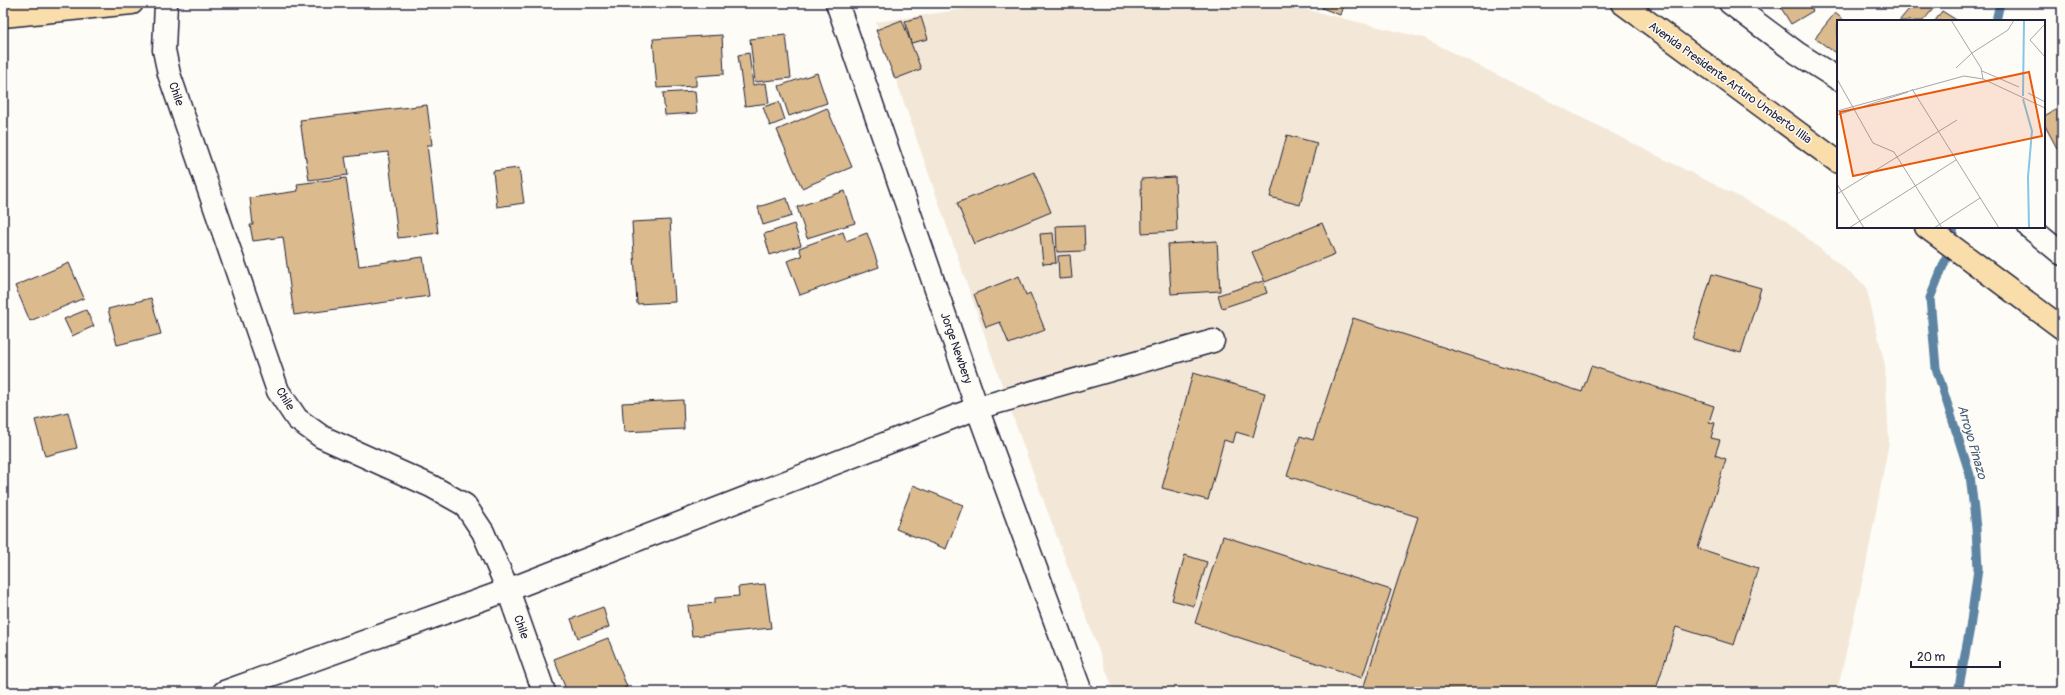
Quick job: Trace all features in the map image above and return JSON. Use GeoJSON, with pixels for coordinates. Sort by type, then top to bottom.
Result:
{"type":"FeatureCollection","features":[{"type":"Feature","properties":{"kind":"main road"},"geometry":{"type":"LineString","coordinates":[[3,16],[132,3]]}},
{"type":"Feature","properties":{"kind":"main road","name":"Avenida Presidente Arturo Umberto Illia"},"geometry":{"type":"LineString","coordinates":[[1622,3],[1837,161]]}},
{"type":"Feature","properties":{"kind":"main road"},"geometry":{"type":"LineString","coordinates":[[1927,228],[1982,267],[2062,328]]}},
{"type":"Feature","properties":{"kind":"street","name":"Chile"},"geometry":{"type":"LineString","coordinates":[[166,3],[164,50],[169,74],[278,391],[297,419],[322,437],[432,486],[465,505],[483,532],[508,590],[544,692]]}},
{"type":"Feature","properties":{"kind":"street","name":"Jorge Newbery"},"geometry":{"type":"LineString","coordinates":[[837,3],[977,408],[1081,692]]}},
{"type":"Feature","properties":{"kind":"street"},"geometry":{"type":"LineString","coordinates":[[1730,3],[1797,53],[1837,78]]}},
{"type":"Feature","properties":{"kind":"street"},"geometry":{"type":"LineString","coordinates":[[2030,228],[2062,254]]}},
{"type":"Feature","properties":{"kind":"street"},"geometry":{"type":"LineString","coordinates":[[224,692],[508,590],[977,408],[1213,341]]}},
{"type":"Feature","properties":{"kind":"shaded area"},"geometry":{"type":"Polygon","coordinates":[[[1064,3],[1280,3],[1424,38],[1785,220],[1866,286],[1885,365],[1889,442],[1866,565],[1837,692],[1114,692],[1019,434],[876,22],[965,9],[1064,3]]]}},
{"type":"Feature","properties":{"kind":"building"},"geometry":{"type":"Polygon","coordinates":[[[1324,3],[1344,3],[1340,15],[1322,8],[1324,3]]]}},
{"type":"Feature","properties":{"kind":"building"},"geometry":{"type":"Polygon","coordinates":[[[1778,3],[1808,3],[1813,11],[1791,24],[1778,3]]]}},
{"type":"Feature","properties":{"kind":"building"},"geometry":{"type":"Polygon","coordinates":[[[1813,3],[1825,3],[1817,8],[1813,3]]]}},
{"type":"Feature","properties":{"kind":"building"},"geometry":{"type":"Polygon","coordinates":[[[1914,3],[1938,3],[1924,20],[1900,20],[1914,3]]]}},
{"type":"Feature","properties":{"kind":"building"},"geometry":{"type":"Polygon","coordinates":[[[1942,11],[1956,20],[1936,20],[1942,11]]]}},
{"type":"Feature","properties":{"kind":"building"},"geometry":{"type":"Polygon","coordinates":[[[1835,13],[1844,20],[1837,20],[1837,54],[1815,38],[1835,13]]]}},
{"type":"Feature","properties":{"kind":"building"},"geometry":{"type":"Polygon","coordinates":[[[921,17],[928,39],[911,43],[905,21],[921,17]]]}},
{"type":"Feature","properties":{"kind":"building"},"geometry":{"type":"Polygon","coordinates":[[[902,20],[921,69],[895,79],[876,30],[902,20]]]}},
{"type":"Feature","properties":{"kind":"building"},"geometry":{"type":"Polygon","coordinates":[[[722,35],[724,74],[696,76],[696,86],[657,88],[653,39],[722,35]]]}},
{"type":"Feature","properties":{"kind":"building"},"geometry":{"type":"Polygon","coordinates":[[[786,35],[791,78],[755,82],[750,39],[786,35]]]}},
{"type":"Feature","properties":{"kind":"building"},"geometry":{"type":"Polygon","coordinates":[[[749,53],[753,85],[766,83],[769,103],[745,106],[738,55],[749,53]]]}},
{"type":"Feature","properties":{"kind":"building"},"geometry":{"type":"Polygon","coordinates":[[[817,73],[827,103],[789,116],[779,86],[817,73]]]}},
{"type":"Feature","properties":{"kind":"building"},"geometry":{"type":"Polygon","coordinates":[[[695,91],[697,113],[665,115],[663,93],[695,91]]]}},
{"type":"Feature","properties":{"kind":"building"},"geometry":{"type":"Polygon","coordinates":[[[779,102],[785,120],[770,126],[763,107],[779,102]]]}},
{"type":"Feature","properties":{"kind":"building"},"geometry":{"type":"Polygon","coordinates":[[[427,105],[432,145],[427,145],[438,233],[398,238],[388,152],[345,157],[348,175],[309,180],[300,120],[427,105]]]}},
{"type":"Feature","properties":{"kind":"building"},"geometry":{"type":"Polygon","coordinates":[[[827,108],[852,167],[802,188],[777,130],[827,108]]]}},
{"type":"Feature","properties":{"kind":"building"},"geometry":{"type":"Polygon","coordinates":[[[2059,108],[2062,113],[2062,148],[2058,150],[2045,126],[2045,115],[2059,108]]]}},
{"type":"Feature","properties":{"kind":"building"},"geometry":{"type":"Polygon","coordinates":[[[1287,135],[1317,143],[1300,205],[1270,197],[1287,135]]]}},
{"type":"Feature","properties":{"kind":"building"},"geometry":{"type":"Polygon","coordinates":[[[519,168],[524,203],[497,207],[493,171],[519,168]]]}},
{"type":"Feature","properties":{"kind":"building"},"geometry":{"type":"Polygon","coordinates":[[[1034,172],[1051,212],[974,244],[957,203],[1034,172]]]}},
{"type":"Feature","properties":{"kind":"building"},"geometry":{"type":"Polygon","coordinates":[[[1175,177],[1177,231],[1142,233],[1141,179],[1175,177]]]}},
{"type":"Feature","properties":{"kind":"building"},"geometry":{"type":"Polygon","coordinates":[[[346,178],[359,266],[423,257],[429,296],[294,315],[283,237],[253,241],[250,225],[253,225],[250,198],[298,191],[297,184],[346,178]]]}},
{"type":"Feature","properties":{"kind":"building"},"geometry":{"type":"Polygon","coordinates":[[[845,191],[855,223],[807,238],[797,207],[845,191]]]}},
{"type":"Feature","properties":{"kind":"building"},"geometry":{"type":"Polygon","coordinates":[[[787,198],[792,216],[763,225],[758,207],[787,198]]]}},
{"type":"Feature","properties":{"kind":"building"},"geometry":{"type":"Polygon","coordinates":[[[670,220],[675,302],[637,304],[632,222],[670,220]]]}},
{"type":"Feature","properties":{"kind":"building"},"geometry":{"type":"Polygon","coordinates":[[[1322,223],[1335,254],[1265,282],[1252,252],[1322,223]]]}},
{"type":"Feature","properties":{"kind":"building"},"geometry":{"type":"Polygon","coordinates":[[[794,224],[801,245],[770,255],[764,234],[794,224]]]}},
{"type":"Feature","properties":{"kind":"building"},"geometry":{"type":"Polygon","coordinates":[[[1084,225],[1085,251],[1057,252],[1056,226],[1084,225]]]}},
{"type":"Feature","properties":{"kind":"building"},"geometry":{"type":"Polygon","coordinates":[[[843,232],[846,241],[867,233],[879,267],[800,295],[787,261],[802,256],[799,248],[843,232]]]}},
{"type":"Feature","properties":{"kind":"building"},"geometry":{"type":"Polygon","coordinates":[[[1053,233],[1056,263],[1043,264],[1040,234],[1053,233]]]}},
{"type":"Feature","properties":{"kind":"building"},"geometry":{"type":"Polygon","coordinates":[[[1217,241],[1220,291],[1171,294],[1168,244],[1217,241]]]}},
{"type":"Feature","properties":{"kind":"building"},"geometry":{"type":"Polygon","coordinates":[[[1070,255],[1072,278],[1059,279],[1058,256],[1070,255]]]}},
{"type":"Feature","properties":{"kind":"building"},"geometry":{"type":"Polygon","coordinates":[[[69,263],[84,298],[30,321],[15,286],[69,263]]]}},
{"type":"Feature","properties":{"kind":"building"},"geometry":{"type":"Polygon","coordinates":[[[1712,274],[1761,288],[1741,353],[1693,339],[1712,274]]]}},
{"type":"Feature","properties":{"kind":"building"},"geometry":{"type":"Polygon","coordinates":[[[1019,276],[1026,295],[1030,293],[1045,330],[1009,344],[1000,322],[986,327],[974,294],[1019,276]]]}},
{"type":"Feature","properties":{"kind":"building"},"geometry":{"type":"Polygon","coordinates":[[[1263,281],[1267,293],[1222,308],[1218,295],[1263,281]]]}},
{"type":"Feature","properties":{"kind":"building"},"geometry":{"type":"Polygon","coordinates":[[[151,298],[161,334],[117,345],[108,309],[151,298]]]}},
{"type":"Feature","properties":{"kind":"building"},"geometry":{"type":"Polygon","coordinates":[[[86,310],[94,326],[72,336],[64,319],[86,310]]]}},
{"type":"Feature","properties":{"kind":"building"},"geometry":{"type":"Polygon","coordinates":[[[1353,318],[1582,392],[1591,366],[1714,406],[1709,422],[1715,423],[1711,438],[1720,440],[1715,455],[1726,459],[1698,548],[1758,568],[1734,645],[1676,627],[1655,692],[1362,692],[1418,517],[1287,476],[1300,436],[1313,440],[1353,318]]]}},
{"type":"Feature","properties":{"kind":"building"},"geometry":{"type":"Polygon","coordinates":[[[1193,373],[1265,393],[1253,437],[1236,432],[1233,443],[1224,440],[1208,500],[1162,488],[1193,373]]]}},
{"type":"Feature","properties":{"kind":"building"},"geometry":{"type":"Polygon","coordinates":[[[683,400],[684,429],[624,432],[622,403],[683,400]]]}},
{"type":"Feature","properties":{"kind":"building"},"geometry":{"type":"Polygon","coordinates":[[[68,412],[77,448],[45,456],[35,420],[68,412]]]}},
{"type":"Feature","properties":{"kind":"building"},"geometry":{"type":"Polygon","coordinates":[[[913,485],[963,505],[946,549],[896,529],[913,485]]]}},
{"type":"Feature","properties":{"kind":"building"},"geometry":{"type":"Polygon","coordinates":[[[1223,536],[1391,590],[1362,678],[1195,623],[1223,536]]]}},
{"type":"Feature","properties":{"kind":"building"},"geometry":{"type":"Polygon","coordinates":[[[1185,555],[1207,562],[1194,606],[1172,600],[1185,555]]]}},
{"type":"Feature","properties":{"kind":"building"},"geometry":{"type":"Polygon","coordinates":[[[765,584],[771,628],[692,636],[688,606],[715,603],[715,598],[739,596],[738,587],[765,584]]]}},
{"type":"Feature","properties":{"kind":"building"},"geometry":{"type":"Polygon","coordinates":[[[603,607],[609,627],[578,638],[571,619],[603,607]]]}},
{"type":"Feature","properties":{"kind":"building"},"geometry":{"type":"Polygon","coordinates":[[[608,638],[627,687],[615,692],[567,692],[554,659],[608,638]]]}},
{"type":"Feature","properties":{"kind":"waterway","name":"Arroyo Pinazo"},"geometry":{"type":"LineString","coordinates":[[1996,20],[2000,3]]}},
{"type":"Feature","properties":{"kind":"waterway","name":"Arroyo Pinazo"},"geometry":{"type":"LineString","coordinates":[[1954,228],[1950,249],[1930,298],[1936,368],[1970,475],[1976,528],[1978,569],[1970,628],[1958,692]]}}]}
